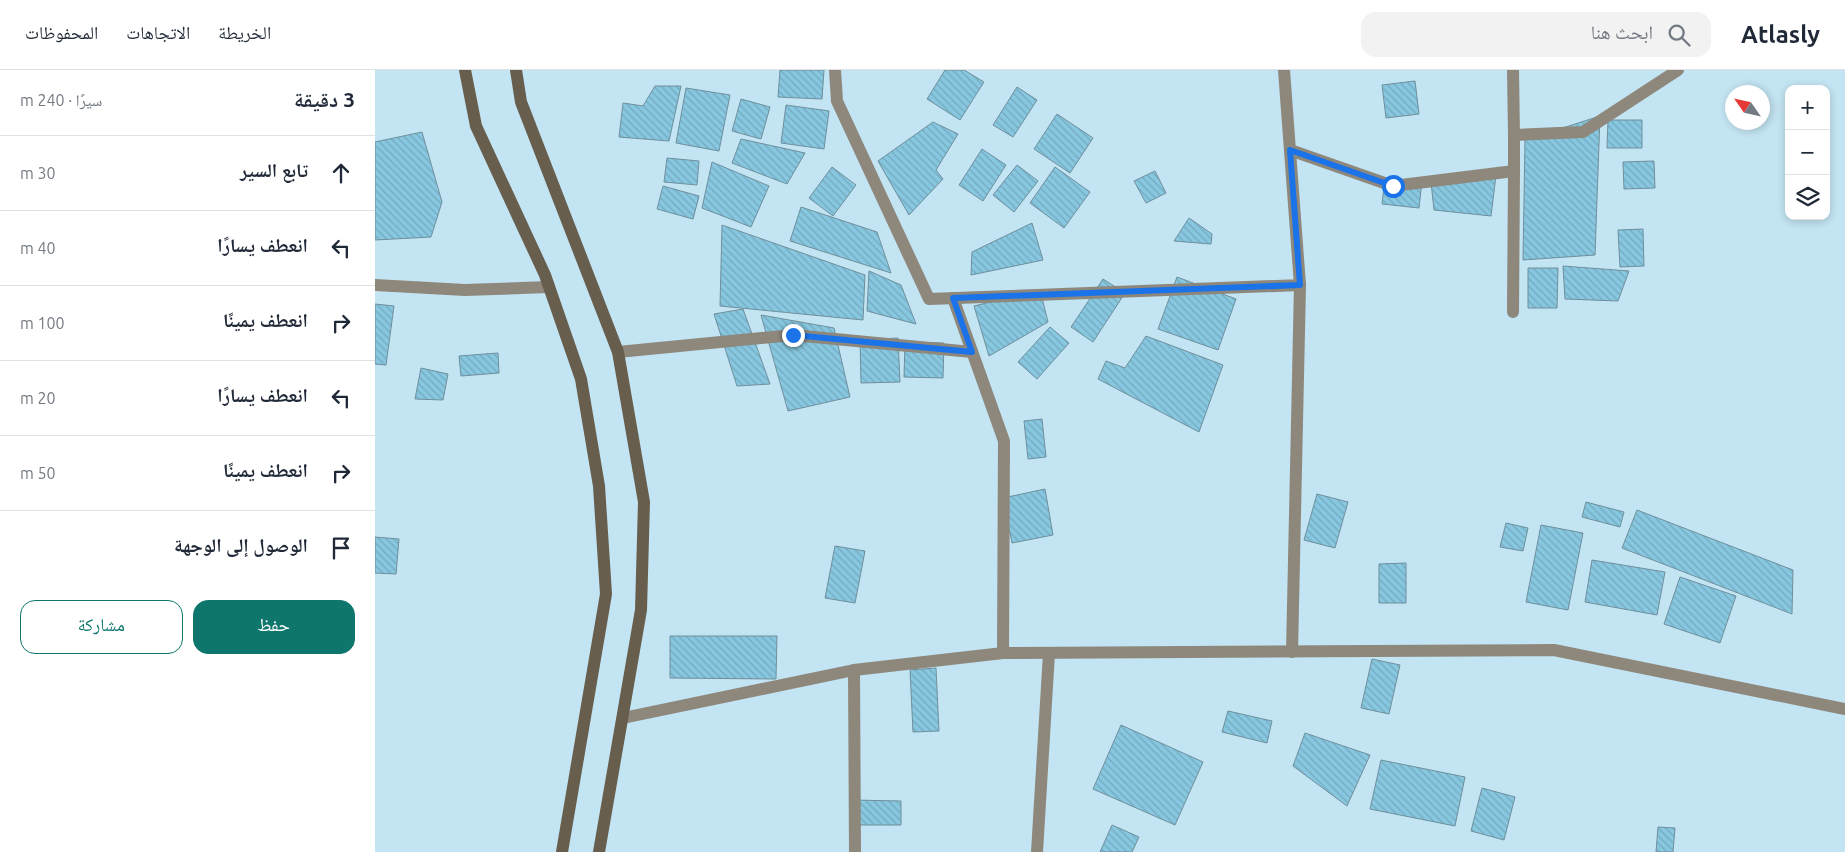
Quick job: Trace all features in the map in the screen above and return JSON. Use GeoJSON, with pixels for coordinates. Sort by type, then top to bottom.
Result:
{"type":"FeatureCollection","features":[{"type":"Feature","properties":{"kind":"street"},"geometry":{"type":"LineString","coordinates":[[465,70],[476,126],[549,287],[581,379],[599,486],[606,594],[562,852]]}},
{"type":"Feature","properties":{"kind":"street"},"geometry":{"type":"LineString","coordinates":[[516,70],[521,102],[618,352],[644,502],[641,610],[599,852]]}},
{"type":"Feature","properties":{"kind":"street"},"geometry":{"type":"LineString","coordinates":[[835,70],[837,101],[929,299],[1300,285]]}},
{"type":"Feature","properties":{"kind":"street"},"geometry":{"type":"LineString","coordinates":[[1284,70],[1300,285],[1292,652]]}},
{"type":"Feature","properties":{"kind":"street"},"geometry":{"type":"LineString","coordinates":[[1513,70],[1515,171],[1513,312]]}},
{"type":"Feature","properties":{"kind":"street"},"geometry":{"type":"LineString","coordinates":[[1514,135],[1583,132],[1678,70]]}},
{"type":"Feature","properties":{"kind":"street"},"geometry":{"type":"LineString","coordinates":[[1290,150],[1393,186],[1515,171]]}},
{"type":"Feature","properties":{"kind":"street"},"geometry":{"type":"LineString","coordinates":[[375,285],[465,290],[549,287]]}},
{"type":"Feature","properties":{"kind":"street"},"geometry":{"type":"LineString","coordinates":[[953,298],[1004,441],[1003,653]]}},
{"type":"Feature","properties":{"kind":"street"},"geometry":{"type":"LineString","coordinates":[[618,352],[793,335],[972,352]]}},
{"type":"Feature","properties":{"kind":"street"},"geometry":{"type":"LineString","coordinates":[[623,718],[854,670],[1003,653],[1554,650],[1845,708]]}},
{"type":"Feature","properties":{"kind":"street"},"geometry":{"type":"LineString","coordinates":[[1037,852],[1049,653]]}},
{"type":"Feature","properties":{"kind":"street"},"geometry":{"type":"LineString","coordinates":[[854,670],[855,852]]}},
{"type":"Feature","properties":{"kind":"building"},"geometry":{"type":"Polygon","coordinates":[[[780,70],[824,70],[822,99],[778,97],[780,70]]]}},
{"type":"Feature","properties":{"kind":"building"},"geometry":{"type":"Polygon","coordinates":[[[945,70],[964,70],[984,82],[960,120],[927,99],[945,70]]]}},
{"type":"Feature","properties":{"kind":"building"},"geometry":{"type":"Polygon","coordinates":[[[1415,81],[1419,114],[1386,118],[1382,85],[1415,81]]]}},
{"type":"Feature","properties":{"kind":"building"},"geometry":{"type":"Polygon","coordinates":[[[655,86],[681,86],[669,141],[619,137],[623,103],[643,106],[655,86]]]}},
{"type":"Feature","properties":{"kind":"building"},"geometry":{"type":"Polygon","coordinates":[[[1017,87],[1037,100],[1013,137],[993,125],[1017,87]]]}},
{"type":"Feature","properties":{"kind":"building"},"geometry":{"type":"Polygon","coordinates":[[[686,88],[730,95],[719,151],[676,143],[686,88]]]}},
{"type":"Feature","properties":{"kind":"building"},"geometry":{"type":"Polygon","coordinates":[[[741,99],[770,107],[761,139],[732,131],[741,99]]]}},
{"type":"Feature","properties":{"kind":"building"},"geometry":{"type":"Polygon","coordinates":[[[786,105],[829,111],[824,149],[781,143],[786,105]]]}},
{"type":"Feature","properties":{"kind":"building"},"geometry":{"type":"Polygon","coordinates":[[[1057,114],[1093,138],[1070,173],[1034,149],[1057,114]]]}},
{"type":"Feature","properties":{"kind":"building"},"geometry":{"type":"Polygon","coordinates":[[[1600,116],[1595,255],[1523,260],[1525,140],[1600,116]]]}},
{"type":"Feature","properties":{"kind":"building"},"geometry":{"type":"Polygon","coordinates":[[[1608,120],[1642,120],[1642,148],[1607,148],[1608,120]]]}},
{"type":"Feature","properties":{"kind":"building"},"geometry":{"type":"Polygon","coordinates":[[[933,122],[958,134],[936,170],[943,179],[909,215],[878,161],[933,122]]]}},
{"type":"Feature","properties":{"kind":"building"},"geometry":{"type":"Polygon","coordinates":[[[422,132],[442,202],[431,237],[375,240],[375,142],[422,132]]]}},
{"type":"Feature","properties":{"kind":"building"},"geometry":{"type":"Polygon","coordinates":[[[741,139],[805,153],[787,184],[732,163],[741,139]]]}},
{"type":"Feature","properties":{"kind":"building"},"geometry":{"type":"Polygon","coordinates":[[[982,149],[1006,165],[983,201],[959,185],[982,149]]]}},
{"type":"Feature","properties":{"kind":"building"},"geometry":{"type":"Polygon","coordinates":[[[667,158],[699,161],[697,185],[664,182],[667,158]]]}},
{"type":"Feature","properties":{"kind":"building"},"geometry":{"type":"Polygon","coordinates":[[[1654,161],[1655,188],[1624,189],[1623,162],[1654,161]]]}},
{"type":"Feature","properties":{"kind":"building"},"geometry":{"type":"Polygon","coordinates":[[[712,162],[769,186],[751,227],[702,208],[712,162]]]}},
{"type":"Feature","properties":{"kind":"building"},"geometry":{"type":"Polygon","coordinates":[[[1017,165],[1038,181],[1014,212],[993,195],[1017,165]]]}},
{"type":"Feature","properties":{"kind":"building"},"geometry":{"type":"Polygon","coordinates":[[[832,167],[856,185],[833,216],[809,198],[832,167]]]}},
{"type":"Feature","properties":{"kind":"building"},"geometry":{"type":"Polygon","coordinates":[[[1055,167],[1090,192],[1064,228],[1030,203],[1055,167]]]}},
{"type":"Feature","properties":{"kind":"building"},"geometry":{"type":"Polygon","coordinates":[[[1155,171],[1166,193],[1146,203],[1134,181],[1155,171]]]}},
{"type":"Feature","properties":{"kind":"building"},"geometry":{"type":"Polygon","coordinates":[[[1496,175],[1491,216],[1434,210],[1431,182],[1496,175]]]}},
{"type":"Feature","properties":{"kind":"building"},"geometry":{"type":"Polygon","coordinates":[[[1385,178],[1422,181],[1419,208],[1382,204],[1385,178]]]}},
{"type":"Feature","properties":{"kind":"building"},"geometry":{"type":"Polygon","coordinates":[[[663,186],[699,196],[693,219],[657,209],[663,186]]]}},
{"type":"Feature","properties":{"kind":"building"},"geometry":{"type":"Polygon","coordinates":[[[801,207],[877,232],[891,273],[790,241],[801,207]]]}},
{"type":"Feature","properties":{"kind":"building"},"geometry":{"type":"Polygon","coordinates":[[[1189,218],[1212,234],[1211,244],[1174,241],[1189,218]]]}},
{"type":"Feature","properties":{"kind":"building"},"geometry":{"type":"Polygon","coordinates":[[[1032,223],[1043,260],[971,275],[972,252],[1032,223]]]}},
{"type":"Feature","properties":{"kind":"building"},"geometry":{"type":"Polygon","coordinates":[[[722,225],[865,275],[863,320],[720,306],[722,225]]]}},
{"type":"Feature","properties":{"kind":"building"},"geometry":{"type":"Polygon","coordinates":[[[1643,229],[1644,266],[1620,267],[1618,230],[1643,229]]]}},
{"type":"Feature","properties":{"kind":"building"},"geometry":{"type":"Polygon","coordinates":[[[1563,266],[1629,271],[1618,301],[1565,299],[1563,266]]]}},
{"type":"Feature","properties":{"kind":"building"},"geometry":{"type":"Polygon","coordinates":[[[1528,268],[1558,268],[1557,308],[1528,308],[1528,268]]]}},
{"type":"Feature","properties":{"kind":"building"},"geometry":{"type":"Polygon","coordinates":[[[869,271],[901,285],[916,324],[867,311],[869,271]]]}},
{"type":"Feature","properties":{"kind":"building"},"geometry":{"type":"Polygon","coordinates":[[[1177,277],[1236,299],[1218,350],[1158,329],[1177,277]]]}},
{"type":"Feature","properties":{"kind":"building"},"geometry":{"type":"Polygon","coordinates":[[[1103,279],[1125,293],[1093,342],[1071,327],[1103,279]]]}},
{"type":"Feature","properties":{"kind":"building"},"geometry":{"type":"Polygon","coordinates":[[[1040,290],[1048,322],[989,356],[974,306],[1040,290]]]}},
{"type":"Feature","properties":{"kind":"building"},"geometry":{"type":"Polygon","coordinates":[[[375,304],[394,306],[386,365],[375,364],[375,304]]]}},
{"type":"Feature","properties":{"kind":"building"},"geometry":{"type":"Polygon","coordinates":[[[743,309],[770,384],[737,386],[714,314],[743,309]]]}},
{"type":"Feature","properties":{"kind":"building"},"geometry":{"type":"Polygon","coordinates":[[[761,315],[834,328],[850,397],[788,411],[761,315]]]}},
{"type":"Feature","properties":{"kind":"building"},"geometry":{"type":"Polygon","coordinates":[[[1050,327],[1069,343],[1037,379],[1018,362],[1050,327]]]}},
{"type":"Feature","properties":{"kind":"building"},"geometry":{"type":"Polygon","coordinates":[[[1146,336],[1223,365],[1199,432],[1098,379],[1106,361],[1125,368],[1146,336]]]}},
{"type":"Feature","properties":{"kind":"building"},"geometry":{"type":"Polygon","coordinates":[[[898,338],[900,382],[861,383],[860,340],[898,338]]]}},
{"type":"Feature","properties":{"kind":"building"},"geometry":{"type":"Polygon","coordinates":[[[905,342],[944,343],[943,378],[904,377],[905,342]]]}},
{"type":"Feature","properties":{"kind":"building"},"geometry":{"type":"Polygon","coordinates":[[[498,353],[499,373],[461,376],[459,356],[498,353]]]}},
{"type":"Feature","properties":{"kind":"building"},"geometry":{"type":"Polygon","coordinates":[[[421,368],[448,374],[443,400],[415,399],[421,368]]]}},
{"type":"Feature","properties":{"kind":"building"},"geometry":{"type":"Polygon","coordinates":[[[1042,419],[1046,457],[1028,459],[1024,421],[1042,419]]]}},
{"type":"Feature","properties":{"kind":"building"},"geometry":{"type":"Polygon","coordinates":[[[1045,489],[1053,535],[1012,543],[1003,498],[1045,489]]]}},
{"type":"Feature","properties":{"kind":"building"},"geometry":{"type":"Polygon","coordinates":[[[1317,494],[1348,502],[1335,548],[1304,540],[1317,494]]]}},
{"type":"Feature","properties":{"kind":"building"},"geometry":{"type":"Polygon","coordinates":[[[1586,502],[1624,512],[1620,527],[1582,517],[1586,502]]]}},
{"type":"Feature","properties":{"kind":"building"},"geometry":{"type":"Polygon","coordinates":[[[1637,510],[1793,570],[1792,614],[1622,548],[1637,510]]]}},
{"type":"Feature","properties":{"kind":"building"},"geometry":{"type":"Polygon","coordinates":[[[1506,523],[1528,528],[1523,551],[1500,547],[1506,523]]]}},
{"type":"Feature","properties":{"kind":"building"},"geometry":{"type":"Polygon","coordinates":[[[1541,525],[1583,533],[1568,610],[1526,602],[1541,525]]]}},
{"type":"Feature","properties":{"kind":"building"},"geometry":{"type":"Polygon","coordinates":[[[375,537],[399,539],[396,574],[375,573],[375,537]]]}},
{"type":"Feature","properties":{"kind":"building"},"geometry":{"type":"Polygon","coordinates":[[[835,546],[865,551],[855,603],[825,598],[835,546]]]}},
{"type":"Feature","properties":{"kind":"building"},"geometry":{"type":"Polygon","coordinates":[[[1592,560],[1665,572],[1657,615],[1585,602],[1592,560]]]}},
{"type":"Feature","properties":{"kind":"building"},"geometry":{"type":"Polygon","coordinates":[[[1406,563],[1406,603],[1379,603],[1379,564],[1406,563]]]}},
{"type":"Feature","properties":{"kind":"building"},"geometry":{"type":"Polygon","coordinates":[[[1680,577],[1736,596],[1720,643],[1664,624],[1680,577]]]}},
{"type":"Feature","properties":{"kind":"building"},"geometry":{"type":"Polygon","coordinates":[[[670,636],[777,636],[776,679],[670,678],[670,636]]]}},
{"type":"Feature","properties":{"kind":"building"},"geometry":{"type":"Polygon","coordinates":[[[1372,659],[1400,665],[1389,714],[1361,708],[1372,659]]]}},
{"type":"Feature","properties":{"kind":"building"},"geometry":{"type":"Polygon","coordinates":[[[936,668],[939,731],[913,732],[910,670],[936,668]]]}},
{"type":"Feature","properties":{"kind":"building"},"geometry":{"type":"Polygon","coordinates":[[[1228,711],[1272,721],[1267,743],[1222,732],[1228,711]]]}},
{"type":"Feature","properties":{"kind":"building"},"geometry":{"type":"Polygon","coordinates":[[[1121,725],[1203,762],[1175,825],[1093,789],[1121,725]]]}},
{"type":"Feature","properties":{"kind":"building"},"geometry":{"type":"Polygon","coordinates":[[[1305,733],[1370,755],[1347,806],[1293,766],[1305,733]]]}},
{"type":"Feature","properties":{"kind":"building"},"geometry":{"type":"Polygon","coordinates":[[[1381,760],[1465,777],[1455,826],[1370,809],[1381,760]]]}},
{"type":"Feature","properties":{"kind":"building"},"geometry":{"type":"Polygon","coordinates":[[[1482,788],[1515,797],[1504,840],[1471,831],[1482,788]]]}},
{"type":"Feature","properties":{"kind":"building"},"geometry":{"type":"Polygon","coordinates":[[[852,800],[901,801],[901,825],[852,825],[852,800]]]}},
{"type":"Feature","properties":{"kind":"building"},"geometry":{"type":"Polygon","coordinates":[[[1112,825],[1139,837],[1132,852],[1100,852],[1112,825]]]}},
{"type":"Feature","properties":{"kind":"building"},"geometry":{"type":"Polygon","coordinates":[[[1658,827],[1675,828],[1673,852],[1656,852],[1658,827]]]}},
{"type":"Feature","properties":{"kind":"route"},"geometry":{"type":"LineString","coordinates":[[793,335],[972,352],[953,298],[1300,285],[1290,150],[1393,186]]}}]}
